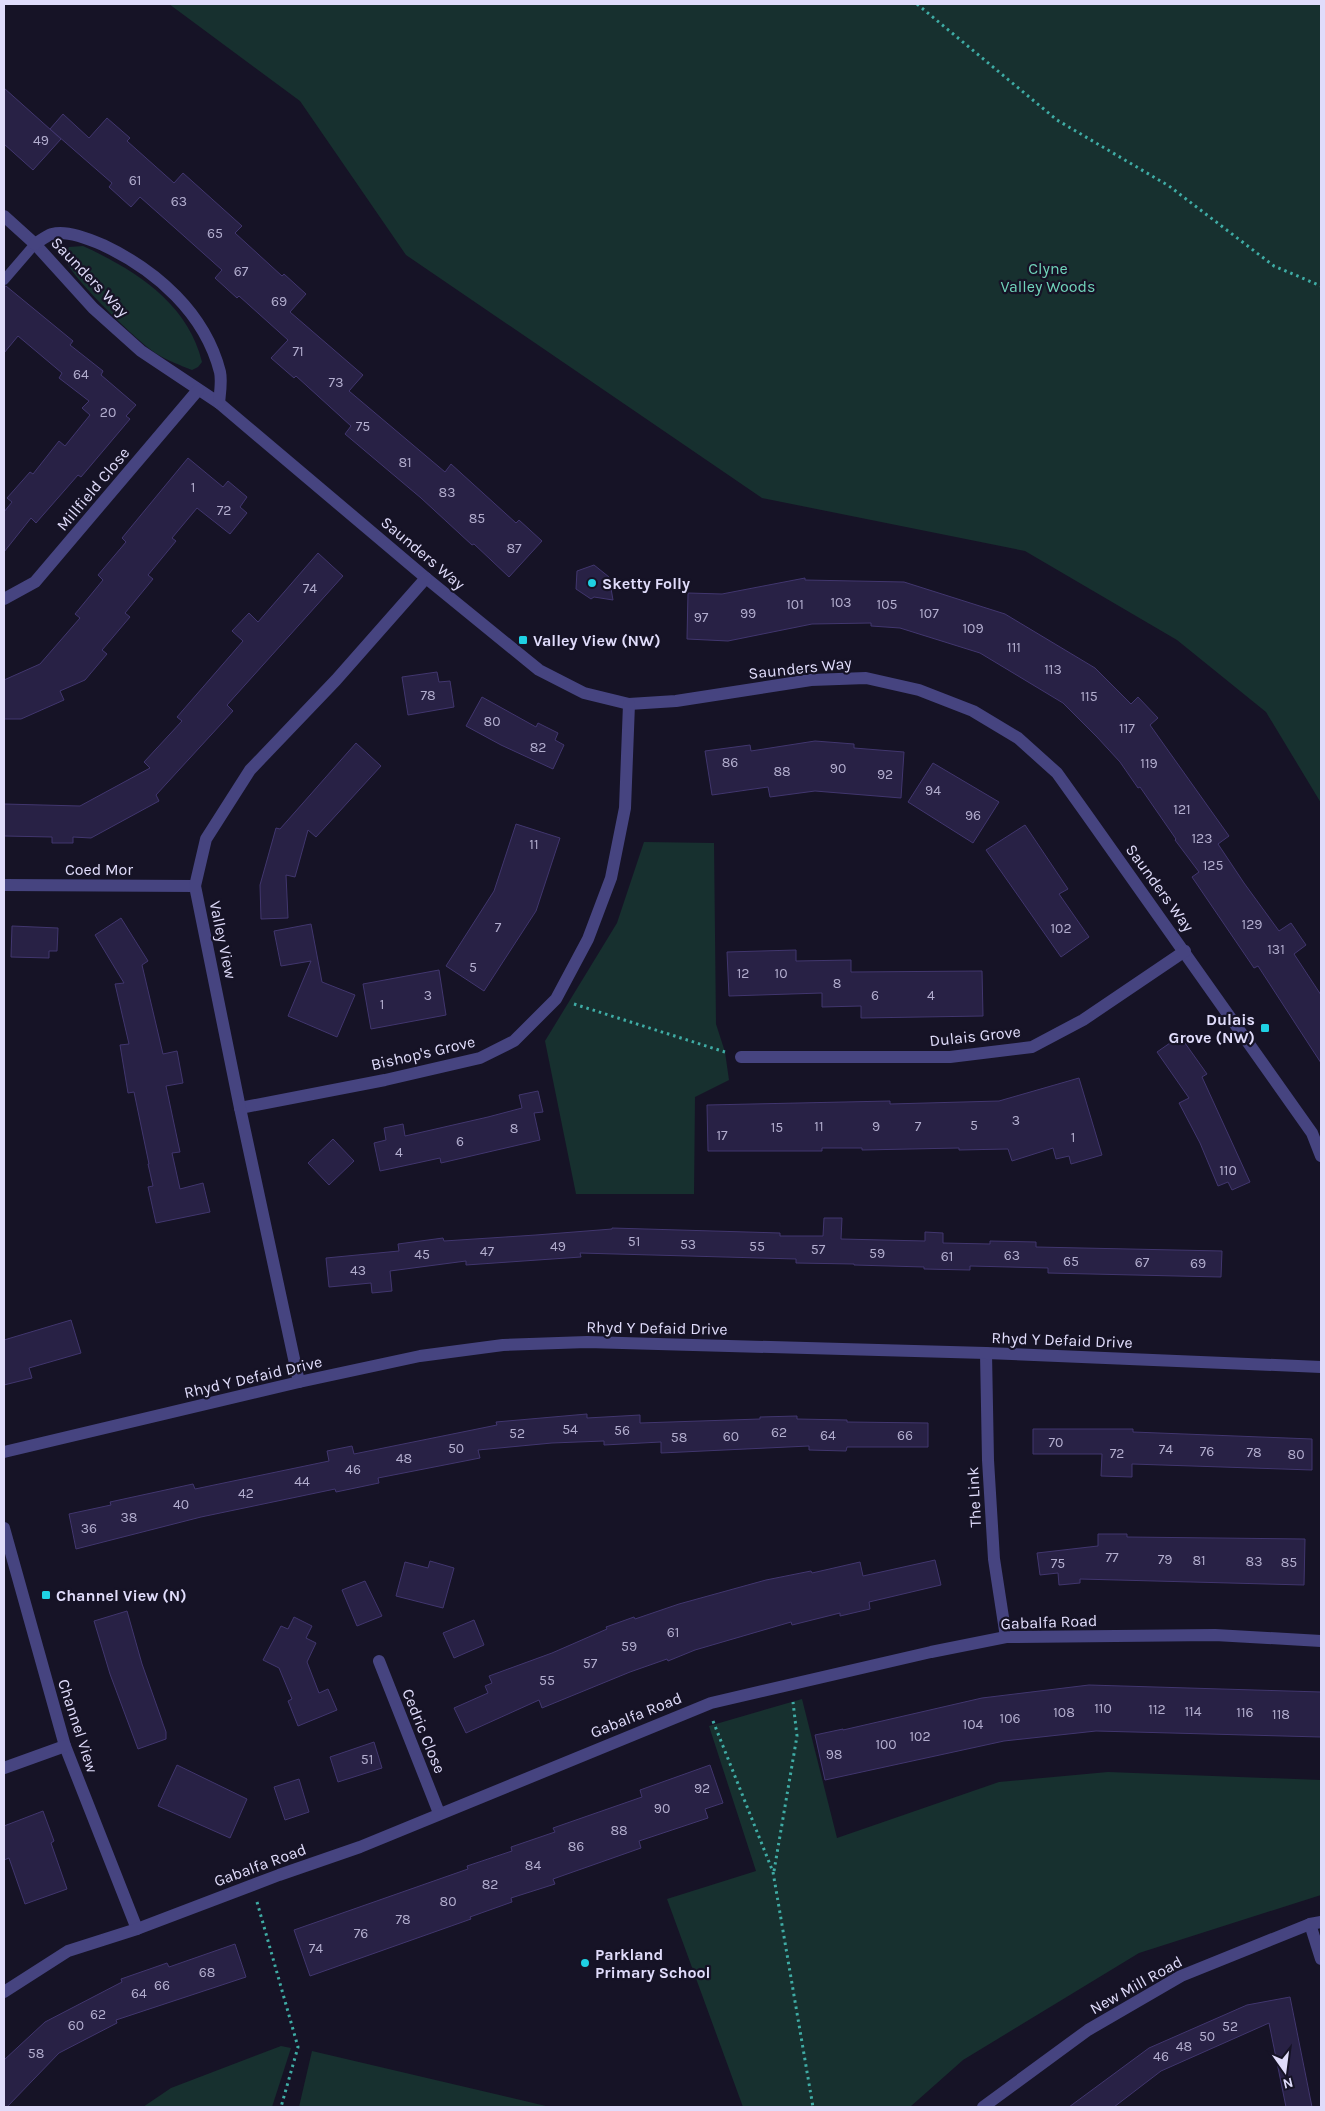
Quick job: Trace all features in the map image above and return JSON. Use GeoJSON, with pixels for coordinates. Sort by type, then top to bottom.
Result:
{"type":"FeatureCollection","features":[{"type":"Feature","properties":{"kind":"street","name":"Saunders Way"},"geometry":{"type":"LineString","coordinates":[[4,216],[35,244],[93,308],[141,351],[219,402],[426,578],[539,670],[584,693],[629,704],[676,701],[811,680],[866,678],[919,690],[973,711],[1018,738],[1056,774],[1185,951],[1312,1133],[1321,1156]]}},
{"type":"Feature","properties":{"kind":"street","name":"Saunders Way"},"geometry":{"type":"LineString","coordinates":[[35,244],[52,234],[82,236],[128,257],[166,284],[195,319],[212,350],[220,374],[219,402]]}},
{"type":"Feature","properties":{"kind":"street","name":"Millfield Close"},"geometry":{"type":"LineString","coordinates":[[4,599],[35,582],[198,390]]}},
{"type":"Feature","properties":{"kind":"street","name":"Valley View"},"geometry":{"type":"LineString","coordinates":[[299,1382],[194,886],[206,839],[250,770],[336,680],[426,578]]}},
{"type":"Feature","properties":{"kind":"street","name":"Bishop's Grove"},"geometry":{"type":"LineString","coordinates":[[240,1108],[385,1080],[480,1058],[514,1041],[556,999],[588,939],[611,878],[625,808],[629,704]]}},
{"type":"Feature","properties":{"kind":"street","name":"Coed Mor"},"geometry":{"type":"LineString","coordinates":[[4,885],[194,886]]}},
{"type":"Feature","properties":{"kind":"street","name":"Dulais Grove"},"geometry":{"type":"LineString","coordinates":[[741,1057],[950,1057],[1032,1047],[1083,1020],[1185,951]]}},
{"type":"Feature","properties":{"kind":"street","name":"Rhyd Y Defaid Drive"},"geometry":{"type":"LineString","coordinates":[[4,1452],[299,1382],[420,1356],[503,1345],[586,1342],[986,1353],[1321,1367]]}},
{"type":"Feature","properties":{"kind":"street","name":"The Link"},"geometry":{"type":"LineString","coordinates":[[986,1353],[988,1460],[994,1559],[1006,1637]]}},
{"type":"Feature","properties":{"kind":"street","name":"Channel View"},"geometry":{"type":"LineString","coordinates":[[4,1528],[64,1746],[137,1929]]}},
{"type":"Feature","properties":{"kind":"street","name":"Gabalfa Road"},"geometry":{"type":"LineString","coordinates":[[4,1992],[68,1951],[137,1929],[252,1885],[360,1847],[706,1704],[1006,1637],[1215,1635],[1321,1641]]}},
{"type":"Feature","properties":{"kind":"street","name":"Cedric Close"},"geometry":{"type":"LineString","coordinates":[[378,1661],[439,1813]]}},
{"type":"Feature","properties":{"kind":"street"},"geometry":{"type":"LineString","coordinates":[[4,1768],[64,1746]]}},
{"type":"Feature","properties":{"kind":"street"},"geometry":{"type":"LineString","coordinates":[[1316,1923],[1321,1959]]}},
{"type":"Feature","properties":{"kind":"street","name":"New Mill Road"},"geometry":{"type":"LineString","coordinates":[[983,2107],[1088,2030],[1181,1976],[1316,1923]]}},
{"type":"Feature","properties":{"kind":"lane"},"geometry":{"type":"LineString","coordinates":[[4,280],[35,244]]}},
{"type":"Feature","properties":{"kind":"path"},"geometry":{"type":"LineString","coordinates":[[917,4],[1057,120],[1169,186],[1274,266],[1321,286]]}},
{"type":"Feature","properties":{"kind":"path"},"geometry":{"type":"LineString","coordinates":[[556,999],[741,1057]]}},
{"type":"Feature","properties":{"kind":"path"},"geometry":{"type":"LineString","coordinates":[[774,1872],[797,1736],[791,1684]]}},
{"type":"Feature","properties":{"kind":"path"},"geometry":{"type":"LineString","coordinates":[[706,1704],[774,1872],[813,2107]]}},
{"type":"Feature","properties":{"kind":"path"},"geometry":{"type":"LineString","coordinates":[[252,1885],[298,2047],[282,2107]]}},
{"type":"Feature","properties":{"kind":"green space","name":"Clyne Valley Woods"},"geometry":{"type":"Polygon","coordinates":[[[169,4],[1321,4],[1321,803],[1266,712],[1177,640],[1025,551],[762,498],[406,255],[300,101],[169,4]]]}},
{"type":"Feature","properties":{"kind":"green space"},"geometry":{"type":"Polygon","coordinates":[[[83,246],[122,266],[140,278],[172,306],[185,322],[195,341],[202,362],[198,367],[192,370],[170,361],[148,348],[94,296],[71,270],[65,259],[69,247],[83,246]]]}},
{"type":"Feature","properties":{"kind":"green space"},"geometry":{"type":"Polygon","coordinates":[[[644,842],[714,843],[716,1024],[725,1052],[729,1080],[695,1097],[694,1194],[576,1194],[545,1041],[617,923],[644,842]]]}},
{"type":"Feature","properties":{"kind":"green space"},"geometry":{"type":"Polygon","coordinates":[[[802,1699],[837,1838],[999,1782],[1108,1772],[1321,1780],[1321,1895],[1139,1953],[963,2060],[910,2107],[743,2107],[667,1899],[756,1871],[709,1726],[802,1699]]]}},
{"type":"Feature","properties":{"kind":"green space"},"geometry":{"type":"Polygon","coordinates":[[[281,2046],[291,2048],[272,2107],[143,2107],[171,2088],[281,2046]]]}},
{"type":"Feature","properties":{"kind":"green space"},"geometry":{"type":"Polygon","coordinates":[[[312,2051],[550,2107],[299,2107],[312,2051]]]}},
{"type":"Feature","properties":{"kind":"building"},"geometry":{"type":"Polygon","coordinates":[[[4,88],[61,139],[33,170],[4,144],[4,88]]]}},
{"type":"Feature","properties":{"kind":"building"},"geometry":{"type":"Polygon","coordinates":[[[63,114],[89,138],[107,118],[130,138],[127,141],[174,183],[183,173],[242,226],[235,233],[282,276],[284,274],[306,294],[290,312],[363,375],[349,391],[445,472],[451,464],[516,523],[519,520],[542,541],[509,577],[474,544],[472,545],[421,498],[345,434],[351,426],[296,376],[294,378],[271,358],[288,340],[239,296],[237,298],[215,278],[222,270],[140,197],[131,207],[109,187],[112,183],[50,129],[63,114]]]}},
{"type":"Feature","properties":{"kind":"building"},"geometry":{"type":"Polygon","coordinates":[[[6,286],[73,341],[70,345],[103,371],[101,375],[136,405],[126,416],[130,419],[81,477],[78,475],[36,523],[31,518],[4,552],[4,512],[12,502],[7,498],[30,472],[33,474],[59,441],[65,446],[90,415],[82,408],[89,401],[59,378],[62,373],[18,336],[4,353],[4,287],[6,286]]]}},
{"type":"Feature","properties":{"kind":"building"},"geometry":{"type":"Polygon","coordinates":[[[188,458],[223,487],[228,481],[247,497],[240,507],[247,513],[230,534],[197,508],[172,538],[176,541],[148,575],[153,579],[125,613],[130,617],[102,650],[107,654],[85,680],[60,691],[64,700],[21,719],[4,719],[4,680],[40,664],[80,618],[75,614],[103,580],[98,575],[126,542],[122,538],[188,458]]]}},
{"type":"Feature","properties":{"kind":"building"},"geometry":{"type":"Polygon","coordinates":[[[318,553],[343,576],[227,705],[233,711],[156,795],[159,801],[91,838],[73,837],[73,843],[52,843],[52,837],[4,836],[4,804],[80,806],[150,768],[144,762],[182,721],[177,717],[243,641],[232,631],[249,613],[258,622],[318,553]]]}},
{"type":"Feature","properties":{"kind":"building","name":"Sketty Folly"},"geometry":{"type":"Polygon","coordinates":[[[594,565],[609,577],[613,600],[594,597],[591,599],[576,589],[577,571],[594,565]]]}},
{"type":"Feature","properties":{"kind":"building"},"geometry":{"type":"Polygon","coordinates":[[[805,578],[805,580],[904,582],[1005,614],[1095,668],[1131,704],[1138,697],[1158,718],[1150,725],[1229,836],[1218,844],[1244,883],[1279,931],[1291,923],[1306,945],[1294,954],[1321,995],[1321,1063],[1258,966],[1254,968],[1192,877],[1199,872],[1140,787],[1138,788],[1120,762],[1063,703],[980,653],[900,628],[871,626],[871,623],[812,624],[728,641],[687,639],[688,593],[722,594],[805,578]]]}},
{"type":"Feature","properties":{"kind":"building"},"geometry":{"type":"Polygon","coordinates":[[[437,672],[439,682],[450,681],[454,707],[408,715],[402,677],[437,672]]]}},
{"type":"Feature","properties":{"kind":"building"},"geometry":{"type":"Polygon","coordinates":[[[482,697],[536,727],[538,723],[558,733],[555,740],[564,745],[553,769],[501,745],[466,726],[482,697]]]}},
{"type":"Feature","properties":{"kind":"building"},"geometry":{"type":"Polygon","coordinates":[[[815,741],[854,744],[854,748],[904,752],[901,798],[815,791],[770,797],[768,787],[712,795],[705,751],[750,745],[751,751],[815,741]]]}},
{"type":"Feature","properties":{"kind":"building"},"geometry":{"type":"Polygon","coordinates":[[[356,743],[381,766],[316,837],[308,830],[295,877],[286,875],[288,918],[261,919],[260,885],[276,828],[280,829],[356,743]]]}},
{"type":"Feature","properties":{"kind":"building"},"geometry":{"type":"Polygon","coordinates":[[[933,763],[999,802],[973,843],[908,802],[933,763]]]}},
{"type":"Feature","properties":{"kind":"building"},"geometry":{"type":"Polygon","coordinates":[[[516,824],[560,838],[536,911],[484,991],[446,966],[494,891],[516,824]]]}},
{"type":"Feature","properties":{"kind":"building"},"geometry":{"type":"Polygon","coordinates":[[[1025,825],[1068,889],[1059,894],[1089,937],[1061,957],[986,850],[1025,825]]]}},
{"type":"Feature","properties":{"kind":"building"},"geometry":{"type":"Polygon","coordinates":[[[121,918],[148,961],[142,965],[163,1054],[177,1051],[183,1083],[166,1086],[180,1152],[172,1153],[180,1189],[203,1183],[210,1212],[156,1223],[148,1187],[153,1186],[149,1164],[134,1092],[128,1093],[120,1045],[129,1044],[115,984],[124,983],[95,935],[121,918]]]}},
{"type":"Feature","properties":{"kind":"building"},"geometry":{"type":"Polygon","coordinates":[[[311,924],[322,982],[355,995],[337,1037],[288,1016],[311,961],[281,966],[274,931],[311,924]]]}},
{"type":"Feature","properties":{"kind":"building"},"geometry":{"type":"Polygon","coordinates":[[[12,926],[58,928],[57,951],[49,951],[49,958],[11,957],[12,926]]]}},
{"type":"Feature","properties":{"kind":"building"},"geometry":{"type":"Polygon","coordinates":[[[796,950],[796,961],[851,960],[851,972],[982,971],[983,1016],[861,1018],[861,1006],[822,1007],[822,993],[729,996],[727,952],[796,950]]]}},
{"type":"Feature","properties":{"kind":"building"},"geometry":{"type":"Polygon","coordinates":[[[439,970],[446,1015],[371,1029],[363,984],[439,970]]]}},
{"type":"Feature","properties":{"kind":"building"},"geometry":{"type":"Polygon","coordinates":[[[1180,1036],[1207,1074],[1202,1077],[1250,1182],[1232,1190],[1228,1182],[1218,1186],[1200,1143],[1179,1103],[1189,1098],[1157,1052],[1180,1036]]]}},
{"type":"Feature","properties":{"kind":"building"},"geometry":{"type":"Polygon","coordinates":[[[1079,1078],[1102,1155],[1071,1164],[1069,1156],[1056,1159],[1053,1148],[1012,1161],[1008,1149],[862,1150],[862,1148],[822,1148],[822,1151],[708,1151],[707,1105],[890,1101],[890,1104],[999,1101],[1079,1078]]]}},
{"type":"Feature","properties":{"kind":"building"},"geometry":{"type":"Polygon","coordinates":[[[538,1091],[543,1112],[534,1113],[540,1140],[441,1163],[440,1158],[380,1171],[374,1143],[386,1140],[384,1128],[403,1124],[405,1136],[488,1117],[522,1108],[519,1095],[538,1091]]]}},
{"type":"Feature","properties":{"kind":"building"},"geometry":{"type":"Polygon","coordinates":[[[333,1139],[354,1161],[329,1185],[308,1163],[333,1139]]]}},
{"type":"Feature","properties":{"kind":"building"},"geometry":{"type":"Polygon","coordinates":[[[824,1218],[842,1218],[841,1239],[925,1241],[925,1232],[943,1233],[943,1243],[990,1244],[990,1241],[1036,1242],[1036,1247],[1222,1251],[1221,1277],[1048,1273],[1048,1268],[970,1266],[970,1270],[924,1269],[924,1267],[796,1263],[796,1259],[580,1253],[581,1257],[466,1265],[466,1261],[390,1271],[392,1291],[372,1293],[371,1283],[329,1287],[326,1258],[399,1251],[398,1244],[443,1238],[444,1241],[612,1228],[780,1233],[780,1236],[823,1236],[824,1218]]]}},
{"type":"Feature","properties":{"kind":"building"},"geometry":{"type":"Polygon","coordinates":[[[71,1320],[81,1353],[29,1368],[32,1378],[4,1385],[4,1340],[71,1320]]]}},
{"type":"Feature","properties":{"kind":"building"},"geometry":{"type":"Polygon","coordinates":[[[587,1414],[587,1418],[640,1415],[640,1423],[797,1416],[797,1419],[847,1420],[847,1422],[928,1423],[928,1447],[847,1447],[846,1451],[809,1450],[809,1446],[661,1453],[661,1442],[604,1445],[604,1441],[552,1443],[478,1450],[480,1458],[378,1478],[379,1483],[336,1492],[335,1489],[201,1517],[76,1549],[69,1514],[111,1505],[110,1502],[193,1484],[195,1489],[329,1461],[327,1451],[352,1446],[354,1454],[497,1425],[496,1422],[587,1414]]]}},
{"type":"Feature","properties":{"kind":"building"},"geometry":{"type":"Polygon","coordinates":[[[1033,1429],[1133,1429],[1133,1432],[1312,1439],[1312,1470],[1132,1464],[1132,1477],[1101,1476],[1102,1454],[1033,1454],[1033,1429]]]}},
{"type":"Feature","properties":{"kind":"building"},"geometry":{"type":"Polygon","coordinates":[[[1098,1534],[1127,1534],[1127,1537],[1305,1539],[1304,1585],[1080,1579],[1080,1583],[1059,1585],[1058,1573],[1040,1575],[1037,1553],[1098,1546],[1098,1534]]]}},
{"type":"Feature","properties":{"kind":"building"},"geometry":{"type":"Polygon","coordinates":[[[935,1560],[941,1585],[869,1602],[870,1609],[840,1616],[840,1613],[792,1625],[791,1622],[695,1650],[668,1661],[667,1659],[630,1672],[542,1708],[539,1700],[466,1733],[454,1708],[488,1693],[485,1686],[492,1683],[489,1676],[552,1653],[607,1629],[606,1627],[634,1617],[635,1619],[679,1604],[766,1580],[811,1571],[812,1573],[860,1562],[863,1576],[935,1560]]]}},
{"type":"Feature","properties":{"kind":"building"},"geometry":{"type":"Polygon","coordinates":[[[430,1561],[454,1568],[443,1608],[396,1596],[405,1562],[428,1568],[430,1561]]]}},
{"type":"Feature","properties":{"kind":"building"},"geometry":{"type":"Polygon","coordinates":[[[365,1581],[382,1616],[357,1626],[342,1590],[365,1581]]]}},
{"type":"Feature","properties":{"kind":"building"},"geometry":{"type":"Polygon","coordinates":[[[127,1611],[142,1664],[166,1732],[166,1739],[138,1749],[110,1674],[94,1621],[127,1611]]]}},
{"type":"Feature","properties":{"kind":"building"},"geometry":{"type":"Polygon","coordinates":[[[294,1617],[312,1626],[306,1638],[316,1643],[307,1662],[319,1693],[328,1689],[337,1710],[298,1726],[288,1701],[292,1699],[279,1668],[263,1660],[281,1626],[288,1629],[294,1617]]]}},
{"type":"Feature","properties":{"kind":"building"},"geometry":{"type":"Polygon","coordinates":[[[474,1620],[484,1645],[454,1658],[443,1633],[474,1620]]]}},
{"type":"Feature","properties":{"kind":"building"},"geometry":{"type":"Polygon","coordinates":[[[1089,1685],[1321,1692],[1321,1737],[1096,1731],[1004,1741],[825,1780],[815,1735],[982,1698],[1089,1685]]]}},
{"type":"Feature","properties":{"kind":"building"},"geometry":{"type":"Polygon","coordinates":[[[374,1742],[382,1768],[338,1782],[330,1757],[374,1742]]]}},
{"type":"Feature","properties":{"kind":"building"},"geometry":{"type":"Polygon","coordinates":[[[177,1765],[247,1799],[230,1838],[158,1806],[177,1765]]]}},
{"type":"Feature","properties":{"kind":"building"},"geometry":{"type":"Polygon","coordinates":[[[710,1765],[723,1803],[705,1809],[708,1818],[639,1841],[641,1848],[553,1879],[555,1884],[511,1898],[512,1902],[470,1917],[471,1919],[310,1976],[294,1930],[468,1869],[467,1866],[512,1851],[511,1847],[555,1832],[553,1828],[642,1797],[640,1790],[710,1765]]]}},
{"type":"Feature","properties":{"kind":"building"},"geometry":{"type":"Polygon","coordinates":[[[299,1779],[309,1812],[285,1820],[274,1787],[299,1779]]]}},
{"type":"Feature","properties":{"kind":"building"},"geometry":{"type":"Polygon","coordinates":[[[43,1811],[54,1841],[51,1843],[67,1889],[25,1904],[9,1858],[4,1860],[4,1826],[43,1811]]]}},
{"type":"Feature","properties":{"kind":"building"},"geometry":{"type":"Polygon","coordinates":[[[235,1944],[246,1977],[116,2020],[117,2023],[59,2053],[7,2107],[4,2107],[4,2060],[45,2022],[122,1982],[121,1979],[167,1963],[169,1967],[235,1944]]]}},
{"type":"Feature","properties":{"kind":"building"},"geometry":{"type":"Polygon","coordinates":[[[1290,1997],[1312,2107],[1286,2107],[1269,2023],[1161,2071],[1114,2107],[1069,2107],[1149,2048],[1247,2005],[1290,1997]]]}},
{"type":"Feature","properties":{"kind":"place","name":"Sketty Folly"},"geometry":{"type":"Point","coordinates":[592,583]}},
{"type":"Feature","properties":{"kind":"place","name":"Valley View (NW)"},"geometry":{"type":"Point","coordinates":[523,640]}},
{"type":"Feature","properties":{"kind":"place","name":"Dulais Grove (NW)"},"geometry":{"type":"Point","coordinates":[1265,1028]}},
{"type":"Feature","properties":{"kind":"place","name":"Channel View (N)"},"geometry":{"type":"Point","coordinates":[46,1595]}},
{"type":"Feature","properties":{"kind":"place","name":"Parkland Primary School"},"geometry":{"type":"Point","coordinates":[585,1963]}}]}
